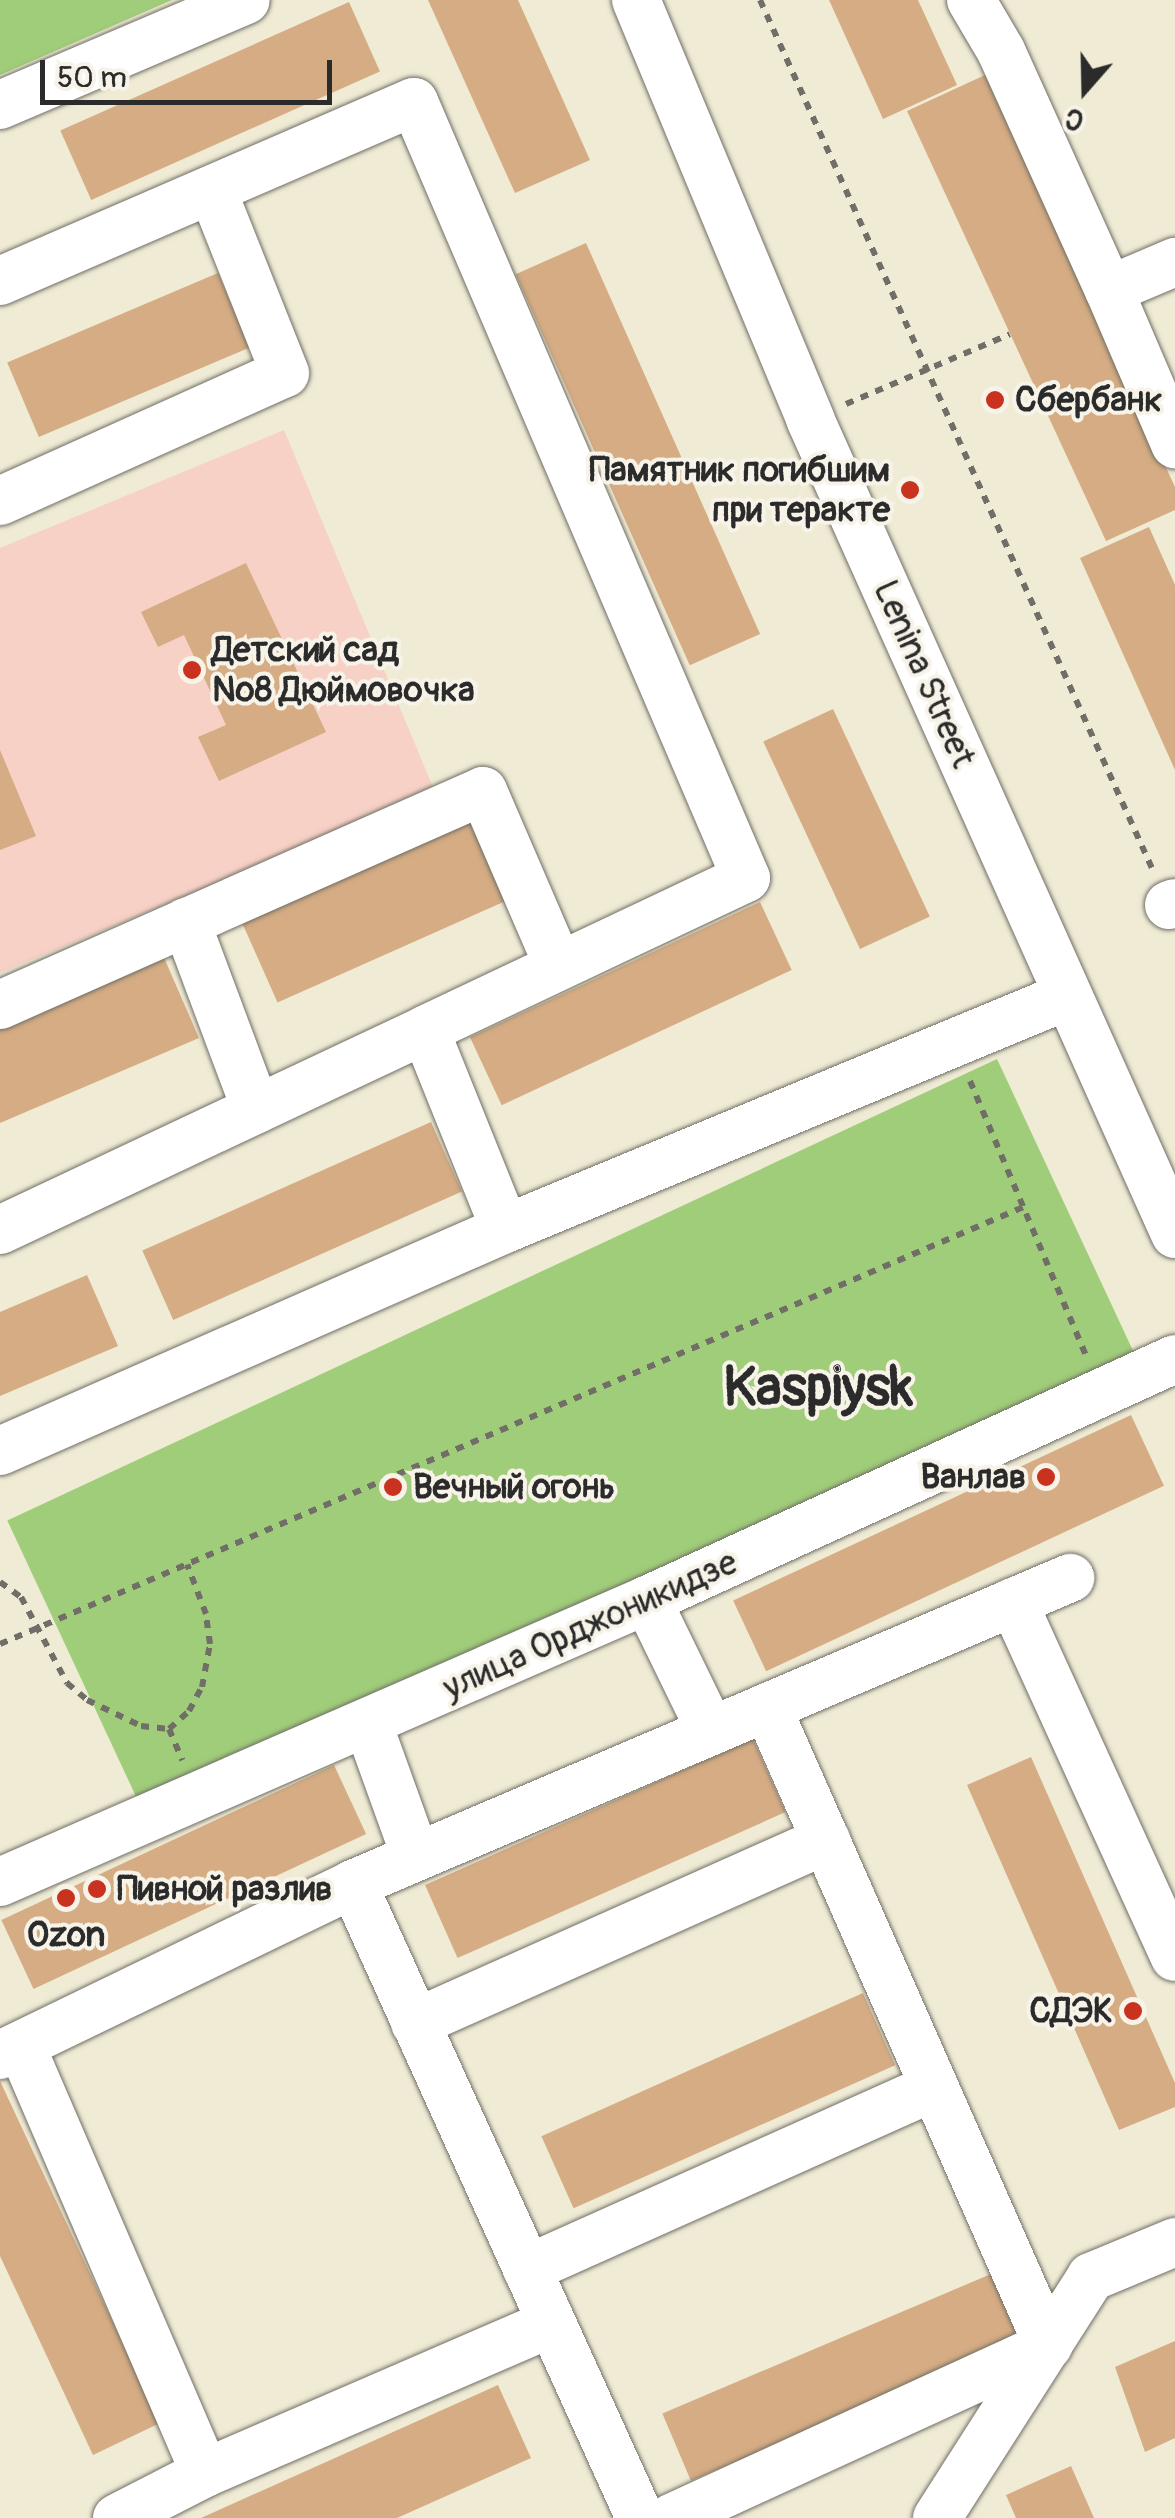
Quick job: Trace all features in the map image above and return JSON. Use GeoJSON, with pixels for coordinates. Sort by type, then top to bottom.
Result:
{"type":"FeatureCollection","features":[{"type":"Feature","properties":{"kind":"street"},"geometry":{"type":"LineString","coordinates":[[0,105],[246,0]]}},
{"type":"Feature","properties":{"kind":"street","name":"Lenina Street"},"geometry":{"type":"LineString","coordinates":[[636,0],[810,419],[1175,1234]]}},
{"type":"Feature","properties":{"kind":"street"},"geometry":{"type":"LineString","coordinates":[[971,0],[1002,51],[1175,444]]}},
{"type":"Feature","properties":{"kind":"street"},"geometry":{"type":"LineString","coordinates":[[0,281],[414,102],[746,878],[0,1230]]}},
{"type":"Feature","properties":{"kind":"street"},"geometry":{"type":"LineString","coordinates":[[0,501],[285,373],[212,190]]}},
{"type":"Feature","properties":{"kind":"street"},"geometry":{"type":"LineString","coordinates":[[1109,290],[1175,262]]}},
{"type":"Feature","properties":{"kind":"street"},"geometry":{"type":"LineString","coordinates":[[0,1004],[482,791],[558,965]]}},
{"type":"Feature","properties":{"kind":"street"},"geometry":{"type":"LineString","coordinates":[[186,922],[256,1109]]}},
{"type":"Feature","properties":{"kind":"street"},"geometry":{"type":"LineString","coordinates":[[0,1450],[504,1229],[1067,996]]}},
{"type":"Feature","properties":{"kind":"street"},"geometry":{"type":"LineString","coordinates":[[424,1030],[504,1229]]}},
{"type":"Feature","properties":{"kind":"street","name":"улица Орджоникидзе"},"geometry":{"type":"LineString","coordinates":[[0,1882],[368,1724],[1175,1359]]}},
{"type":"Feature","properties":{"kind":"street"},"geometry":{"type":"LineString","coordinates":[[205,2474],[11,2050],[353,1884],[1070,1578]]}},
{"type":"Feature","properties":{"kind":"street"},"geometry":{"type":"LineString","coordinates":[[646,1600],[712,1731]]}},
{"type":"Feature","properties":{"kind":"street"},"geometry":{"type":"LineString","coordinates":[[1014,1602],[1175,1957]]}},
{"type":"Feature","properties":{"kind":"street"},"geometry":{"type":"LineString","coordinates":[[767,1707],[1048,2344]]}},
{"type":"Feature","properties":{"kind":"street"},"geometry":{"type":"LineString","coordinates":[[368,1724],[416,1857]]}},
{"type":"Feature","properties":{"kind":"street"},"geometry":{"type":"LineString","coordinates":[[416,2023],[826,1840]]}},
{"type":"Feature","properties":{"kind":"street"},"geometry":{"type":"LineString","coordinates":[[353,1884],[640,2518]]}},
{"type":"Feature","properties":{"kind":"street"},"geometry":{"type":"LineString","coordinates":[[527,2269],[934,2086]]}},
{"type":"Feature","properties":{"kind":"street"},"geometry":{"type":"LineString","coordinates":[[943,2514],[1091,2277],[1175,2242]]}},
{"type":"Feature","properties":{"kind":"street"},"geometry":{"type":"LineString","coordinates":[[117,2518],[205,2474],[552,2323]]}},
{"type":"Feature","properties":{"kind":"street"},"geometry":{"type":"LineString","coordinates":[[670,2518],[1048,2344]]}},
{"type":"Feature","properties":{"kind":"path"},"geometry":{"type":"LineString","coordinates":[[760,0],[1172,904]]}},
{"type":"Feature","properties":{"kind":"path"},"geometry":{"type":"LineString","coordinates":[[810,419],[1010,334]]}},
{"type":"Feature","properties":{"kind":"path"},"geometry":{"type":"LineString","coordinates":[[954,1045],[1026,1206],[1102,1393]]}},
{"type":"Feature","properties":{"kind":"path"},"geometry":{"type":"LineString","coordinates":[[0,1644],[1026,1206]]}},
{"type":"Feature","properties":{"kind":"path"},"geometry":{"type":"LineString","coordinates":[[0,1582],[21,1597],[67,1682],[86,1700],[141,1726],[169,1728],[189,1711],[202,1687],[210,1644],[206,1614],[187,1564]]}},
{"type":"Feature","properties":{"kind":"shaded area","name":"Детский сад №8 Дюймовочка"},"geometry":{"type":"Polygon","coordinates":[[[284,430],[435,792],[0,973],[0,548],[284,430]]]}},
{"type":"Feature","properties":{"kind":"green space"},"geometry":{"type":"Polygon","coordinates":[[[0,0],[172,0],[0,75],[0,0]]]}},
{"type":"Feature","properties":{"kind":"green space"},"geometry":{"type":"Polygon","coordinates":[[[997,1059],[1134,1353],[144,1814],[7,1520],[997,1059]]]}},
{"type":"Feature","properties":{"kind":"building"},"geometry":{"type":"Polygon","coordinates":[[[428,0],[518,0],[590,160],[515,193],[428,0]]]}},
{"type":"Feature","properties":{"kind":"building"},"geometry":{"type":"Polygon","coordinates":[[[829,0],[918,0],[957,85],[883,119],[829,0]]]}},
{"type":"Feature","properties":{"kind":"building"},"geometry":{"type":"Polygon","coordinates":[[[349,2],[380,71],[91,200],[60,131],[349,2]]]}},
{"type":"Feature","properties":{"kind":"building"},"geometry":{"type":"Polygon","coordinates":[[[985,75],[1175,487],[1175,510],[1106,541],[907,111],[985,75]]]}},
{"type":"Feature","properties":{"kind":"building"},"geometry":{"type":"Polygon","coordinates":[[[586,243],[760,634],[690,665],[516,274],[586,243]]]}},
{"type":"Feature","properties":{"kind":"building"},"geometry":{"type":"Polygon","coordinates":[[[218,273],[250,348],[39,437],[7,362],[218,273]]]}},
{"type":"Feature","properties":{"kind":"building"},"geometry":{"type":"Polygon","coordinates":[[[1149,527],[1175,585],[1175,770],[1080,558],[1149,527]]]}},
{"type":"Feature","properties":{"kind":"building"},"geometry":{"type":"Polygon","coordinates":[[[246,563],[326,732],[219,781],[198,737],[226,725],[184,635],[158,647],[141,612],[246,563]]]}},
{"type":"Feature","properties":{"kind":"building"},"geometry":{"type":"Polygon","coordinates":[[[833,709],[930,917],[860,949],[763,742],[833,709]]]}},
{"type":"Feature","properties":{"kind":"building"},"geometry":{"type":"Polygon","coordinates":[[[0,750],[36,836],[0,850],[0,750]]]}},
{"type":"Feature","properties":{"kind":"building"},"geometry":{"type":"Polygon","coordinates":[[[468,818],[505,901],[278,1002],[241,919],[468,818]]]}},
{"type":"Feature","properties":{"kind":"building"},"geometry":{"type":"Polygon","coordinates":[[[760,902],[792,970],[502,1105],[470,1037],[760,902]]]}},
{"type":"Feature","properties":{"kind":"building"},"geometry":{"type":"Polygon","coordinates":[[[162,953],[199,1038],[0,1123],[0,1022],[162,953]]]}},
{"type":"Feature","properties":{"kind":"building"},"geometry":{"type":"Polygon","coordinates":[[[431,1122],[462,1191],[173,1320],[142,1251],[431,1122]]]}},
{"type":"Feature","properties":{"kind":"building"},"geometry":{"type":"Polygon","coordinates":[[[87,1275],[118,1346],[0,1396],[0,1312],[87,1275]]]}},
{"type":"Feature","properties":{"kind":"building"},"geometry":{"type":"Polygon","coordinates":[[[1131,1415],[1164,1486],[766,1671],[733,1601],[1131,1415]]]}},
{"type":"Feature","properties":{"kind":"building"},"geometry":{"type":"Polygon","coordinates":[[[753,1739],[786,1812],[458,1958],[425,1885],[753,1739]]]}},
{"type":"Feature","properties":{"kind":"building"},"geometry":{"type":"Polygon","coordinates":[[[1031,1757],[1175,2083],[1175,2107],[1119,2130],[967,1785],[1031,1757]]]}},
{"type":"Feature","properties":{"kind":"building"},"geometry":{"type":"Polygon","coordinates":[[[334,1765],[366,1834],[34,1989],[1,1920],[334,1765]]]}},
{"type":"Feature","properties":{"kind":"building"},"geometry":{"type":"Polygon","coordinates":[[[863,1993],[895,2065],[574,2208],[541,2136],[863,1993]]]}},
{"type":"Feature","properties":{"kind":"building"},"geometry":{"type":"Polygon","coordinates":[[[0,2081],[160,2423],[93,2455],[0,2256],[0,2081]]]}},
{"type":"Feature","properties":{"kind":"building"},"geometry":{"type":"Polygon","coordinates":[[[991,2274],[1020,2341],[691,2481],[662,2413],[991,2274]]]}},
{"type":"Feature","properties":{"kind":"building"},"geometry":{"type":"Polygon","coordinates":[[[1175,2341],[1175,2438],[1145,2452],[1115,2367],[1175,2341]]]}},
{"type":"Feature","properties":{"kind":"building"},"geometry":{"type":"Polygon","coordinates":[[[498,2385],[531,2458],[397,2518],[201,2518],[498,2385]]]}},
{"type":"Feature","properties":{"kind":"building"},"geometry":{"type":"Polygon","coordinates":[[[1071,2466],[1094,2518],[1016,2518],[1006,2495],[1071,2466]]]}},
{"type":"Feature","properties":{"kind":"place","name":"Сбербанк"},"geometry":{"type":"Point","coordinates":[995,400]}},
{"type":"Feature","properties":{"kind":"place","name":"Памятник погибшим при теракте"},"geometry":{"type":"Point","coordinates":[910,490]}},
{"type":"Feature","properties":{"kind":"place","name":"Детский сад №8 Дюймовочка"},"geometry":{"type":"Point","coordinates":[192,670]}},
{"type":"Feature","properties":{"kind":"place","name":"Ванлав"},"geometry":{"type":"Point","coordinates":[1046,1477]}},
{"type":"Feature","properties":{"kind":"place","name":"Вечный огонь"},"geometry":{"type":"Point","coordinates":[393,1487]}},
{"type":"Feature","properties":{"kind":"place","name":"Пивной разлив"},"geometry":{"type":"Point","coordinates":[97,1889]}},
{"type":"Feature","properties":{"kind":"place","name":"Ozon"},"geometry":{"type":"Point","coordinates":[66,1898]}},
{"type":"Feature","properties":{"kind":"place","name":"СДЭК"},"geometry":{"type":"Point","coordinates":[1133,2011]}},
{"type":"Feature","properties":{"kind":"district","name":"Kaspiysk"},"geometry":{"type":"Point","coordinates":[818,1388]}}]}
